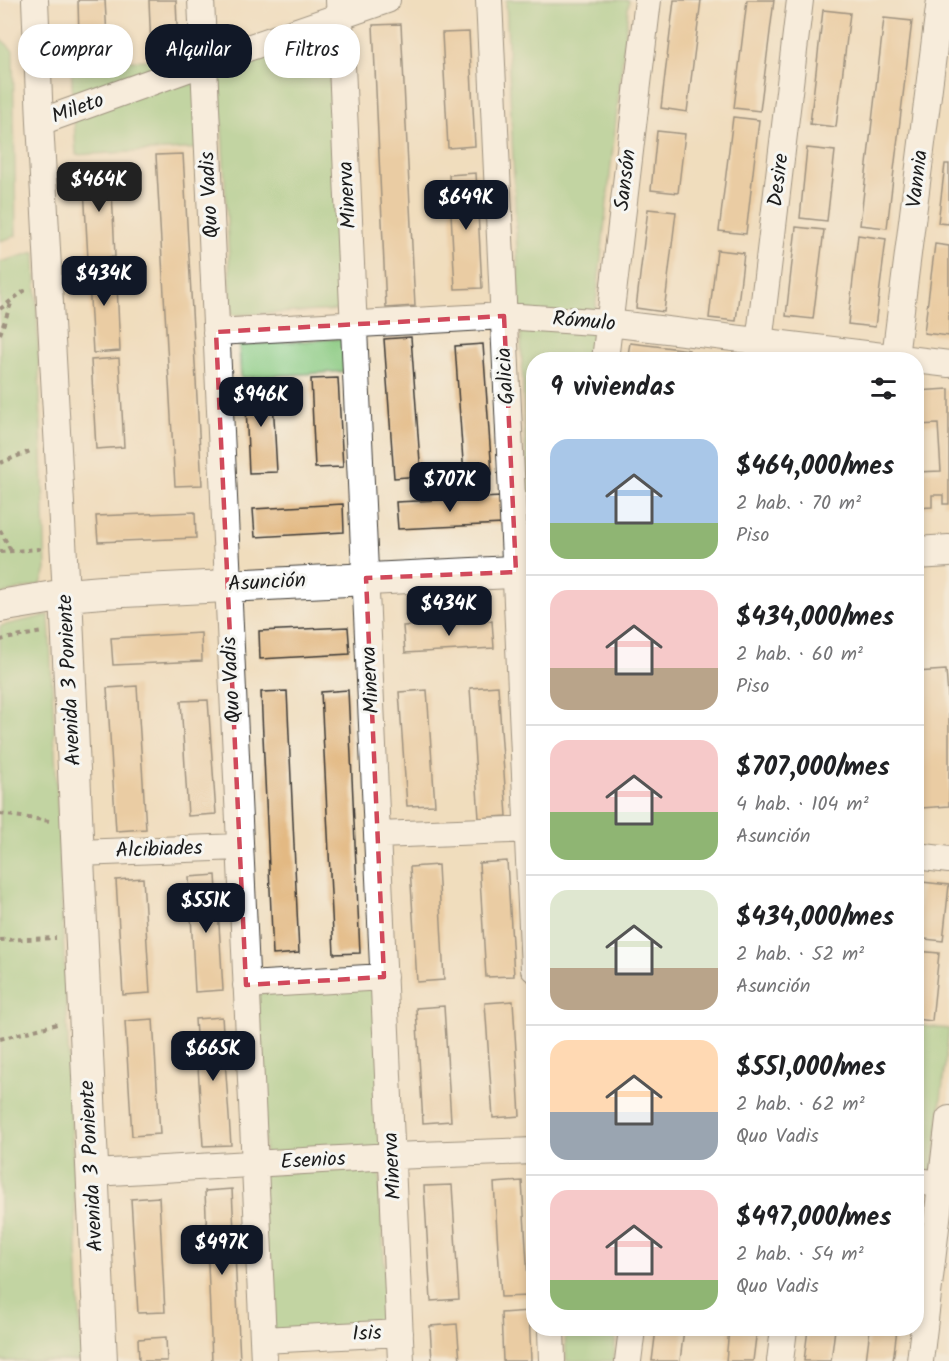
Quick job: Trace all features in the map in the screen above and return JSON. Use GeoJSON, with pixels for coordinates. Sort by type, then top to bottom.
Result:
{"type":"FeatureCollection","features":[{"type":"Feature","properties":{"kind":"street","name":"Avenida 3 Poniente"},"geometry":{"type":"LineString","coordinates":[[35,0],[66,595],[101,1361]]}},
{"type":"Feature","properties":{"kind":"street","name":"Quo Vadis"},"geometry":{"type":"LineString","coordinates":[[201,0],[202,24]]}},
{"type":"Feature","properties":{"kind":"street","name":"Mileto"},"geometry":{"type":"LineString","coordinates":[[252,44],[340,8],[387,0]]}},
{"type":"Feature","properties":{"kind":"street","name":"Galicia"},"geometry":{"type":"LineString","coordinates":[[489,0],[504,316],[525,571],[526,614]]}},
{"type":"Feature","properties":{"kind":"street","name":"Sansón"},"geometry":{"type":"LineString","coordinates":[[606,352],[648,0]]}},
{"type":"Feature","properties":{"kind":"street","name":"Desire"},"geometry":{"type":"LineString","coordinates":[[758,350],[800,0]]}},
{"type":"Feature","properties":{"kind":"street","name":"Vannia"},"geometry":{"type":"LineString","coordinates":[[897,352],[940,0]]}},
{"type":"Feature","properties":{"kind":"street","name":"Minerva"},"geometry":{"type":"LineString","coordinates":[[340,8],[401,1361]]}},
{"type":"Feature","properties":{"kind":"street","name":"Mileto"},"geometry":{"type":"LineString","coordinates":[[40,122],[162,78]]}},
{"type":"Feature","properties":{"kind":"street","name":"Quo Vadis"},"geometry":{"type":"LineString","coordinates":[[205,78],[263,1350]]}},
{"type":"Feature","properties":{"kind":"street","name":"Rómulo"},"geometry":{"type":"LineString","coordinates":[[216,332],[504,316],[609,323],[758,350],[797,352]]}},
{"type":"Feature","properties":{"kind":"street","name":"Rómulo"},"geometry":{"type":"LineString","coordinates":[[924,361],[949,364]]}},
{"type":"Feature","properties":{"kind":"street"},"geometry":{"type":"LineString","coordinates":[[924,553],[949,551]]}},
{"type":"Feature","properties":{"kind":"street","name":"Asunción"},"geometry":{"type":"LineString","coordinates":[[0,606],[66,595],[525,571]]}},
{"type":"Feature","properties":{"kind":"street"},"geometry":{"type":"LineString","coordinates":[[378,835],[526,829]]}},
{"type":"Feature","properties":{"kind":"street","name":"Alcibiades"},"geometry":{"type":"LineString","coordinates":[[78,854],[240,847]]}},
{"type":"Feature","properties":{"kind":"street"},"geometry":{"type":"LineString","coordinates":[[924,857],[949,860]]}},
{"type":"Feature","properties":{"kind":"street"},"geometry":{"type":"LineString","coordinates":[[246,985],[384,977]]}},
{"type":"Feature","properties":{"kind":"street"},"geometry":{"type":"LineString","coordinates":[[924,1317],[936,1184],[949,1119]]}},
{"type":"Feature","properties":{"kind":"street","name":"Esenios"},"geometry":{"type":"LineString","coordinates":[[93,1173],[392,1156],[526,1151]]}},
{"type":"Feature","properties":{"kind":"street","name":"Isis"},"geometry":{"type":"LineString","coordinates":[[263,1350],[400,1333]]}},
{"type":"Feature","properties":{"kind":"street"},"geometry":{"type":"LineString","coordinates":[[551,1336],[552,1361]]}},
{"type":"Feature","properties":{"kind":"street"},"geometry":{"type":"LineString","coordinates":[[628,1361],[631,1336]]}},
{"type":"Feature","properties":{"kind":"street"},"geometry":{"type":"LineString","coordinates":[[780,1361],[783,1336]]}},
{"type":"Feature","properties":{"kind":"street"},"geometry":{"type":"LineString","coordinates":[[920,1361],[922,1336]]}},
{"type":"Feature","properties":{"kind":"path"},"geometry":{"type":"LineString","coordinates":[[0,334],[12,300]]}},
{"type":"Feature","properties":{"kind":"path"},"geometry":{"type":"LineString","coordinates":[[0,463],[33,449]]}},
{"type":"Feature","properties":{"kind":"path"},"geometry":{"type":"LineString","coordinates":[[0,530],[11,551]]}},
{"type":"Feature","properties":{"kind":"path"},"geometry":{"type":"LineString","coordinates":[[0,552],[39,549]]}},
{"type":"Feature","properties":{"kind":"path"},"geometry":{"type":"LineString","coordinates":[[0,814],[49,821],[76,822]]}},
{"type":"Feature","properties":{"kind":"path"},"geometry":{"type":"LineString","coordinates":[[0,940],[62,937]]}},
{"type":"Feature","properties":{"kind":"path"},"geometry":{"type":"LineString","coordinates":[[0,1039],[60,1023]]}},
{"type":"Feature","properties":{"kind":"highlighted area"},"geometry":{"type":"Polygon","coordinates":[[[504,316],[516,572],[366,578],[384,977],[246,985],[216,332],[504,316]]]}},
{"type":"Feature","properties":{"kind":"green space"},"geometry":{"type":"Polygon","coordinates":[[[506,0],[629,0],[591,352],[526,352],[526,455],[506,0]]]}},
{"type":"Feature","properties":{"kind":"green space"},"geometry":{"type":"Polygon","coordinates":[[[0,38],[13,50],[16,236],[0,241],[0,38]]]}},
{"type":"Feature","properties":{"kind":"green space"},"geometry":{"type":"Polygon","coordinates":[[[264,57],[264,78],[330,78],[342,310],[232,315],[219,78],[252,78],[252,61],[264,57]]]}},
{"type":"Feature","properties":{"kind":"green space"},"geometry":{"type":"Polygon","coordinates":[[[145,60],[145,78],[199,78],[203,148],[76,155],[72,78],[133,78],[133,61],[145,60]]]}},
{"type":"Feature","properties":{"kind":"green space"},"geometry":{"type":"Polygon","coordinates":[[[35,252],[46,570],[41,584],[0,595],[0,262],[35,252]]]}},
{"type":"Feature","properties":{"kind":"green space"},"geometry":{"type":"Polygon","coordinates":[[[348,338],[350,371],[241,378],[239,345],[348,338]]]}},
{"type":"Feature","properties":{"kind":"green space"},"geometry":{"type":"Polygon","coordinates":[[[49,615],[82,1361],[0,1361],[0,626],[49,615]]]}},
{"type":"Feature","properties":{"kind":"green space"},"geometry":{"type":"Polygon","coordinates":[[[381,986],[390,1150],[265,1156],[256,993],[381,986]]]}},
{"type":"Feature","properties":{"kind":"green space"},"geometry":{"type":"Polygon","coordinates":[[[924,1026],[949,1029],[933,1172],[924,1171],[924,1026]]]}},
{"type":"Feature","properties":{"kind":"green space"},"geometry":{"type":"Polygon","coordinates":[[[379,1167],[388,1326],[267,1332],[259,1174],[379,1167]]]}},
{"type":"Feature","properties":{"kind":"green space"},"geometry":{"type":"Polygon","coordinates":[[[565,1336],[616,1336],[614,1361],[566,1361],[565,1336]]]}},
{"type":"Feature","properties":{"kind":"building"},"geometry":{"type":"Polygon","coordinates":[[[78,0],[105,0],[106,24],[79,24],[78,0]]]}},
{"type":"Feature","properties":{"kind":"building"},"geometry":{"type":"Polygon","coordinates":[[[149,0],[176,0],[177,24],[150,24],[149,0]]]}},
{"type":"Feature","properties":{"kind":"building"},"geometry":{"type":"Polygon","coordinates":[[[674,0],[701,0],[687,112],[661,108],[674,0]]]}},
{"type":"Feature","properties":{"kind":"building"},"geometry":{"type":"Polygon","coordinates":[[[747,0],[774,0],[760,111],[734,108],[747,0]]]}},
{"type":"Feature","properties":{"kind":"building"},"geometry":{"type":"Polygon","coordinates":[[[823,10],[850,13],[836,127],[810,124],[823,10]]]}},
{"type":"Feature","properties":{"kind":"building"},"geometry":{"type":"Polygon","coordinates":[[[884,18],[912,21],[887,228],[860,225],[884,18]]]}},
{"type":"Feature","properties":{"kind":"building"},"geometry":{"type":"Polygon","coordinates":[[[401,24],[415,306],[386,308],[373,25],[401,24]]]}},
{"type":"Feature","properties":{"kind":"building"},"geometry":{"type":"Polygon","coordinates":[[[469,32],[475,146],[448,148],[442,33],[469,32]]]}},
{"type":"Feature","properties":{"kind":"building"},"geometry":{"type":"Polygon","coordinates":[[[733,117],[759,120],[746,234],[719,231],[733,117]]]}},
{"type":"Feature","properties":{"kind":"building"},"geometry":{"type":"Polygon","coordinates":[[[657,131],[685,134],[678,193],[651,190],[657,131]]]}},
{"type":"Feature","properties":{"kind":"building"},"geometry":{"type":"Polygon","coordinates":[[[807,148],[835,151],[827,221],[800,218],[807,148]]]}},
{"type":"Feature","properties":{"kind":"building"},"geometry":{"type":"Polygon","coordinates":[[[183,154],[202,485],[175,486],[156,155],[183,154]]]}},
{"type":"Feature","properties":{"kind":"building"},"geometry":{"type":"Polygon","coordinates":[[[945,164],[949,164],[949,224],[938,223],[945,164]]]}},
{"type":"Feature","properties":{"kind":"building"},"geometry":{"type":"Polygon","coordinates":[[[111,168],[115,257],[88,259],[83,169],[111,168]]]}},
{"type":"Feature","properties":{"kind":"building"},"geometry":{"type":"Polygon","coordinates":[[[476,173],[482,288],[455,289],[449,175],[476,173]]]}},
{"type":"Feature","properties":{"kind":"building"},"geometry":{"type":"Polygon","coordinates":[[[648,209],[676,212],[664,312],[636,308],[648,209]]]}},
{"type":"Feature","properties":{"kind":"building"},"geometry":{"type":"Polygon","coordinates":[[[796,227],[824,230],[813,319],[786,316],[796,227]]]}},
{"type":"Feature","properties":{"kind":"building"},"geometry":{"type":"Polygon","coordinates":[[[858,235],[886,239],[875,327],[848,324],[858,235]]]}},
{"type":"Feature","properties":{"kind":"building"},"geometry":{"type":"Polygon","coordinates":[[[935,244],[949,246],[949,336],[924,333],[935,244]]]}},
{"type":"Feature","properties":{"kind":"building"},"geometry":{"type":"Polygon","coordinates":[[[717,250],[744,253],[736,321],[709,318],[717,250]]]}},
{"type":"Feature","properties":{"kind":"building"},"geometry":{"type":"Polygon","coordinates":[[[116,262],[120,351],[93,353],[88,263],[116,262]]]}},
{"type":"Feature","properties":{"kind":"building"},"geometry":{"type":"Polygon","coordinates":[[[411,337],[421,476],[394,478],[384,339],[411,337]]]}},
{"type":"Feature","properties":{"kind":"building"},"geometry":{"type":"Polygon","coordinates":[[[630,343],[689,350],[689,352],[628,352],[630,343]]]}},
{"type":"Feature","properties":{"kind":"building"},"geometry":{"type":"Polygon","coordinates":[[[483,344],[492,474],[464,476],[455,346],[483,344]]]}},
{"type":"Feature","properties":{"kind":"building"},"geometry":{"type":"Polygon","coordinates":[[[119,358],[124,447],[96,449],[91,360],[119,358]]]}},
{"type":"Feature","properties":{"kind":"building"},"geometry":{"type":"Polygon","coordinates":[[[338,378],[343,467],[315,468],[311,379],[338,378]]]}},
{"type":"Feature","properties":{"kind":"building"},"geometry":{"type":"Polygon","coordinates":[[[272,382],[277,472],[249,473],[245,384],[272,382]]]}},
{"type":"Feature","properties":{"kind":"building"},"geometry":{"type":"Polygon","coordinates":[[[949,389],[949,504],[943,504],[943,495],[932,495],[932,507],[924,508],[924,472],[941,471],[938,424],[924,425],[924,391],[949,389]]]}},
{"type":"Feature","properties":{"kind":"building"},"geometry":{"type":"Polygon","coordinates":[[[501,497],[503,524],[398,529],[396,502],[501,497]]]}},
{"type":"Feature","properties":{"kind":"building"},"geometry":{"type":"Polygon","coordinates":[[[343,504],[344,532],[255,537],[253,509],[343,504]]]}},
{"type":"Feature","properties":{"kind":"building"},"geometry":{"type":"Polygon","coordinates":[[[195,512],[196,538],[98,542],[96,516],[195,512]]]}},
{"type":"Feature","properties":{"kind":"building"},"geometry":{"type":"Polygon","coordinates":[[[492,621],[494,648],[405,653],[403,626],[492,621]]]}},
{"type":"Feature","properties":{"kind":"building"},"geometry":{"type":"Polygon","coordinates":[[[348,627],[350,654],[260,659],[259,631],[348,627]]]}},
{"type":"Feature","properties":{"kind":"building"},"geometry":{"type":"Polygon","coordinates":[[[201,633],[202,661],[113,665],[111,638],[201,633]]]}},
{"type":"Feature","properties":{"kind":"building"},"geometry":{"type":"Polygon","coordinates":[[[946,670],[949,708],[949,806],[924,808],[924,671],[946,670]]]}},
{"type":"Feature","properties":{"kind":"building"},"geometry":{"type":"Polygon","coordinates":[[[137,686],[146,829],[116,831],[107,688],[137,686]]]}},
{"type":"Feature","properties":{"kind":"building"},"geometry":{"type":"Polygon","coordinates":[[[498,686],[507,816],[479,818],[470,688],[498,686]]]}},
{"type":"Feature","properties":{"kind":"building"},"geometry":{"type":"Polygon","coordinates":[[[348,690],[360,953],[334,954],[321,692],[348,690]]]}},
{"type":"Feature","properties":{"kind":"building"},"geometry":{"type":"Polygon","coordinates":[[[427,690],[435,805],[407,806],[399,692],[427,690]]]}},
{"type":"Feature","properties":{"kind":"building"},"geometry":{"type":"Polygon","coordinates":[[[287,691],[299,953],[273,955],[261,692],[287,691]]]}},
{"type":"Feature","properties":{"kind":"building"},"geometry":{"type":"Polygon","coordinates":[[[208,700],[216,814],[188,816],[181,701],[208,700]]]}},
{"type":"Feature","properties":{"kind":"building"},"geometry":{"type":"Polygon","coordinates":[[[507,861],[514,976],[486,977],[479,863],[507,861]]]}},
{"type":"Feature","properties":{"kind":"building"},"geometry":{"type":"Polygon","coordinates":[[[438,865],[444,980],[417,982],[410,867],[438,865]]]}},
{"type":"Feature","properties":{"kind":"building"},"geometry":{"type":"Polygon","coordinates":[[[216,875],[223,990],[195,992],[189,877],[216,875]]]}},
{"type":"Feature","properties":{"kind":"building"},"geometry":{"type":"Polygon","coordinates":[[[143,878],[150,993],[123,995],[116,880],[143,878]]]}},
{"type":"Feature","properties":{"kind":"building"},"geometry":{"type":"Polygon","coordinates":[[[924,882],[949,885],[943,941],[924,939],[924,882]]]}},
{"type":"Feature","properties":{"kind":"building"},"geometry":{"type":"Polygon","coordinates":[[[924,952],[939,953],[932,1021],[924,1020],[924,952]]]}},
{"type":"Feature","properties":{"kind":"building"},"geometry":{"type":"Polygon","coordinates":[[[513,1001],[520,1116],[493,1118],[485,1003],[513,1001]]]}},
{"type":"Feature","properties":{"kind":"building"},"geometry":{"type":"Polygon","coordinates":[[[444,1006],[451,1121],[423,1123],[416,1008],[444,1006]]]}},
{"type":"Feature","properties":{"kind":"building"},"geometry":{"type":"Polygon","coordinates":[[[222,1017],[231,1145],[203,1146],[195,1019],[222,1017]]]}},
{"type":"Feature","properties":{"kind":"building"},"geometry":{"type":"Polygon","coordinates":[[[153,1019],[160,1134],[132,1136],[125,1021],[153,1019]]]}},
{"type":"Feature","properties":{"kind":"building"},"geometry":{"type":"Polygon","coordinates":[[[522,1181],[526,1296],[501,1297],[494,1183],[522,1181]]]}},
{"type":"Feature","properties":{"kind":"building"},"geometry":{"type":"Polygon","coordinates":[[[452,1185],[459,1299],[431,1301],[424,1186],[452,1185]]]}},
{"type":"Feature","properties":{"kind":"building"},"geometry":{"type":"Polygon","coordinates":[[[232,1189],[240,1361],[212,1361],[205,1191],[232,1189]]]}},
{"type":"Feature","properties":{"kind":"building"},"geometry":{"type":"Polygon","coordinates":[[[159,1197],[165,1312],[138,1313],[131,1199],[159,1197]]]}},
{"type":"Feature","properties":{"kind":"building"},"geometry":{"type":"Polygon","coordinates":[[[526,1311],[526,1336],[530,1336],[531,1361],[503,1361],[501,1313],[526,1311]]]}},
{"type":"Feature","properties":{"kind":"building"},"geometry":{"type":"Polygon","coordinates":[[[457,1324],[460,1361],[432,1361],[430,1326],[457,1324]]]}},
{"type":"Feature","properties":{"kind":"building"},"geometry":{"type":"Polygon","coordinates":[[[655,1336],[683,1336],[680,1361],[652,1361],[655,1336]]]}},
{"type":"Feature","properties":{"kind":"building"},"geometry":{"type":"Polygon","coordinates":[[[728,1336],[756,1336],[753,1361],[726,1361],[728,1336]]]}},
{"type":"Feature","properties":{"kind":"building"},"geometry":{"type":"Polygon","coordinates":[[[807,1336],[834,1336],[831,1361],[804,1361],[807,1336]]]}},
{"type":"Feature","properties":{"kind":"building"},"geometry":{"type":"Polygon","coordinates":[[[869,1336],[896,1336],[893,1361],[866,1361],[869,1336]]]}},
{"type":"Feature","properties":{"kind":"building"},"geometry":{"type":"Polygon","coordinates":[[[166,1337],[167,1361],[139,1361],[138,1339],[166,1337]]]}}]}
